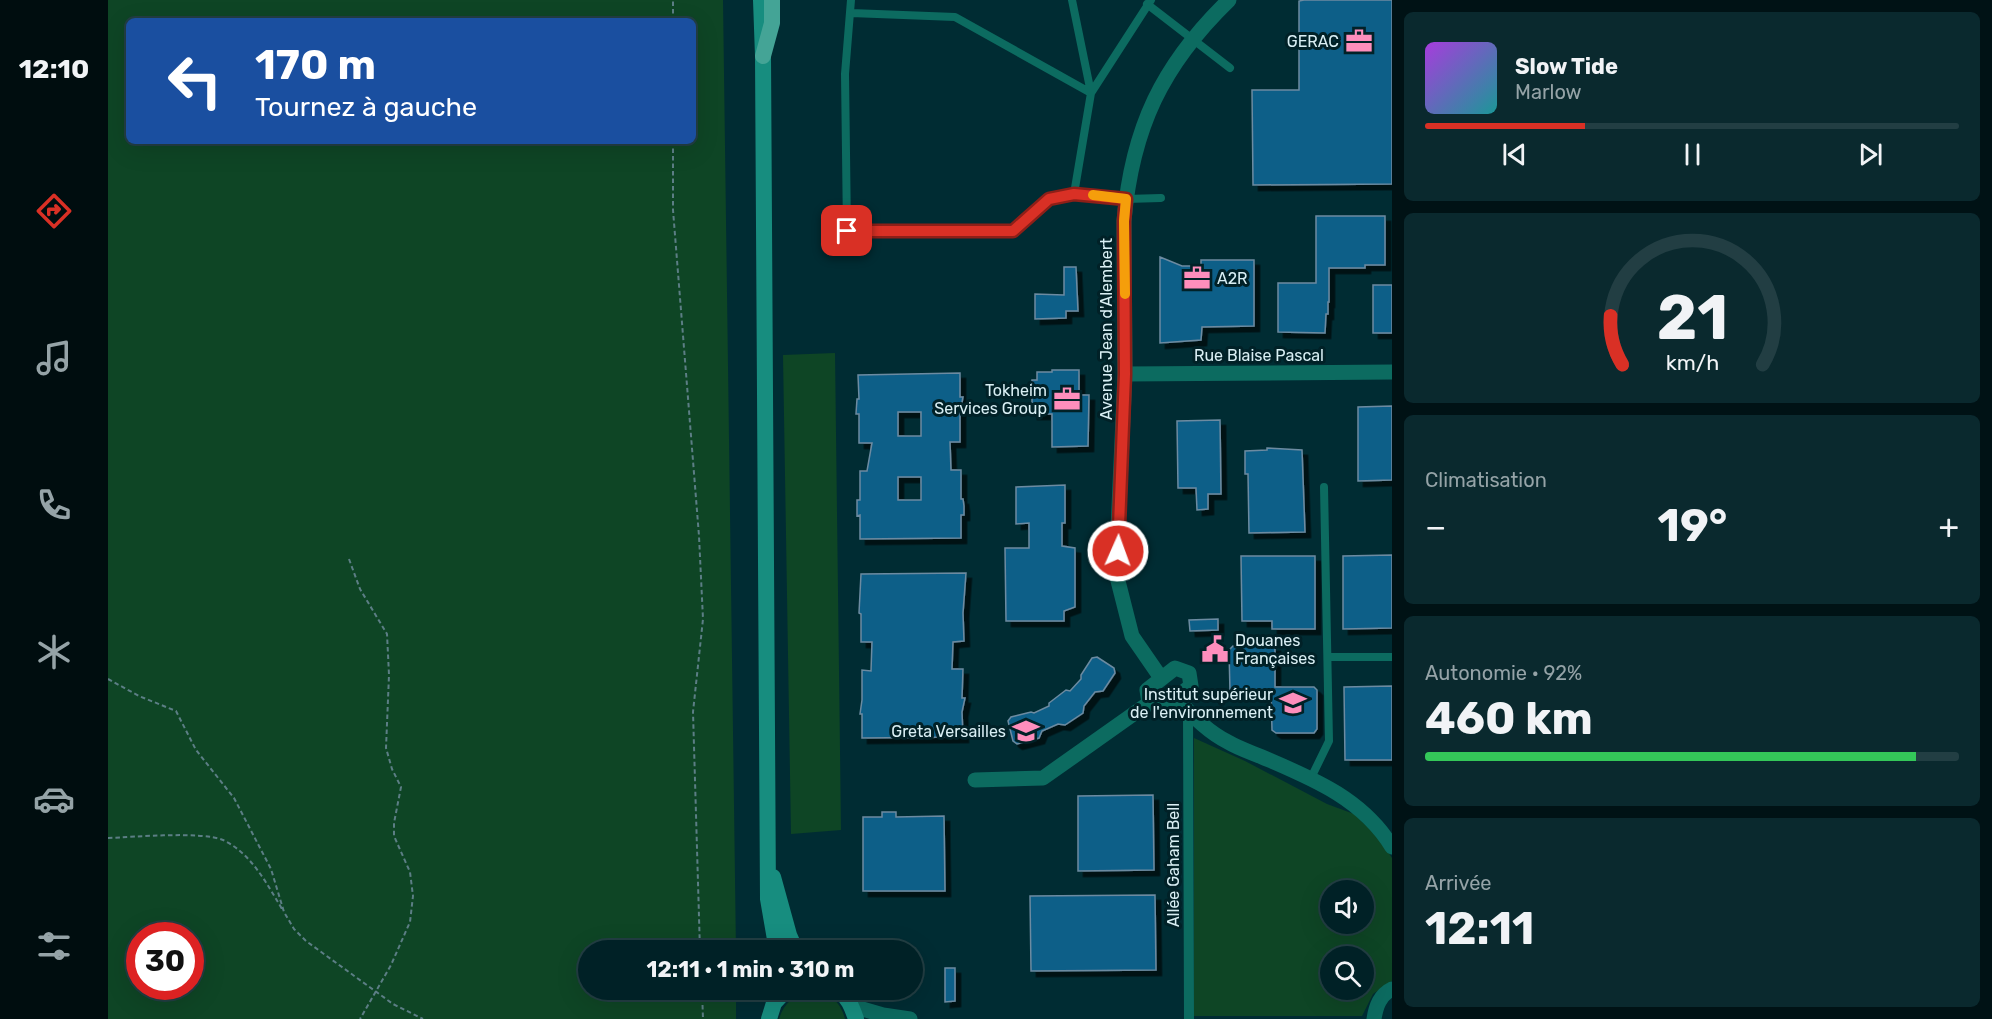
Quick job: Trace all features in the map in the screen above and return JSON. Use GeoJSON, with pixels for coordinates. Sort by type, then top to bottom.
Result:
{"type":"FeatureCollection","features":[{"type":"Feature","properties":{"kind":"main road"},"geometry":{"type":"LineString","coordinates":[[761,0],[768,899],[775,940]]}},
{"type":"Feature","properties":{"kind":"main road"},"geometry":{"type":"LineString","coordinates":[[763,56],[772,24],[772,0]]}},
{"type":"Feature","properties":{"kind":"main road"},"geometry":{"type":"LineString","coordinates":[[769,864],[791,940]]}},
{"type":"Feature","properties":{"kind":"main road"},"geometry":{"type":"LineString","coordinates":[[769,1019],[776,1000]]}},
{"type":"Feature","properties":{"kind":"main road"},"geometry":{"type":"LineString","coordinates":[[846,1000],[854,1013]]}},
{"type":"Feature","properties":{"kind":"street","name":"Avenue Jean d'Alembert"},"geometry":{"type":"LineString","coordinates":[[1161,678],[1132,636],[1116,573],[1125,374],[1124,221],[1126,199],[1139,136],[1156,96],[1179,56],[1204,24],[1229,0]]}},
{"type":"Feature","properties":{"kind":"street","name":"Rue Blaise Pascal"},"geometry":{"type":"LineString","coordinates":[[1125,374],[1392,372]]}},
{"type":"Feature","properties":{"kind":"street"},"geometry":{"type":"LineString","coordinates":[[1175,668],[1189,673],[1191,686],[1162,708],[1149,703],[1147,690],[1161,678],[1175,668]]}},
{"type":"Feature","properties":{"kind":"street"},"geometry":{"type":"LineString","coordinates":[[1176,697],[1188,712],[1227,742],[1311,778],[1337,792],[1368,817],[1392,847]]}},
{"type":"Feature","properties":{"kind":"street"},"geometry":{"type":"LineString","coordinates":[[975,780],[1043,778],[1149,703]]}},
{"type":"Feature","properties":{"kind":"street","name":"Allée Gaham Bell"},"geometry":{"type":"LineString","coordinates":[[1188,712],[1189,1019]]}},
{"type":"Feature","properties":{"kind":"street"},"geometry":{"type":"LineString","coordinates":[[1374,1019],[1377,1004],[1392,989]]}},
{"type":"Feature","properties":{"kind":"street"},"geometry":{"type":"LineString","coordinates":[[854,1013],[910,1019]]}},
{"type":"Feature","properties":{"kind":"lane"},"geometry":{"type":"LineString","coordinates":[[851,0],[845,74],[847,231],[1013,231],[1049,199],[1074,194],[1126,199],[1161,198]]}},
{"type":"Feature","properties":{"kind":"lane"},"geometry":{"type":"LineString","coordinates":[[1072,0],[1091,93],[1074,194]]}},
{"type":"Feature","properties":{"kind":"lane"},"geometry":{"type":"LineString","coordinates":[[1091,93],[1149,2],[1192,40],[1230,68]]}},
{"type":"Feature","properties":{"kind":"lane"},"geometry":{"type":"LineString","coordinates":[[851,14],[955,17],[1091,93]]}},
{"type":"Feature","properties":{"kind":"lane"},"geometry":{"type":"LineString","coordinates":[[1311,778],[1329,741],[1324,487]]}},
{"type":"Feature","properties":{"kind":"lane"},"geometry":{"type":"LineString","coordinates":[[1328,657],[1392,657]]}},
{"type":"Feature","properties":{"kind":"path"},"geometry":{"type":"LineString","coordinates":[[673,0],[673,18]]}},
{"type":"Feature","properties":{"kind":"path"},"geometry":{"type":"LineString","coordinates":[[673,144],[673,210],[699,536],[703,619],[693,712],[700,940]]}},
{"type":"Feature","properties":{"kind":"path"},"geometry":{"type":"LineString","coordinates":[[349,559],[360,589],[387,634],[389,675],[386,748],[392,769],[401,787],[394,823],[394,836],[410,872],[413,896],[410,922],[391,965],[360,1019]]}},
{"type":"Feature","properties":{"kind":"path"},"geometry":{"type":"LineString","coordinates":[[108,679],[139,696],[176,711],[196,750],[234,798],[271,869],[284,912]]}},
{"type":"Feature","properties":{"kind":"path"},"geometry":{"type":"LineString","coordinates":[[108,838],[202,836],[222,840],[242,854],[263,876],[294,929],[306,940],[375,992],[423,1019]]}},
{"type":"Feature","properties":{"kind":"path"},"geometry":{"type":"LineString","coordinates":[[702,1000],[703,1019]]}},
{"type":"Feature","properties":{"kind":"green space"},"geometry":{"type":"Polygon","coordinates":[[[108,0],[723,0],[736,940],[578,940],[578,1000],[736,1000],[736,1019],[108,1019],[108,0]]]}},
{"type":"Feature","properties":{"kind":"green space"},"geometry":{"type":"Polygon","coordinates":[[[835,353],[841,830],[791,834],[783,355],[835,353]]]}},
{"type":"Feature","properties":{"kind":"green space"},"geometry":{"type":"Polygon","coordinates":[[[1194,738],[1245,761],[1327,804],[1354,814],[1380,839],[1392,858],[1392,981],[1374,993],[1374,946],[1320,946],[1320,1000],[1370,1000],[1362,1016],[1194,1016],[1194,738]]]}},
{"type":"Feature","properties":{"kind":"green space"},"geometry":{"type":"Polygon","coordinates":[[[834,1000],[845,1019],[779,1019],[790,1001],[834,1000]]]}},
{"type":"Feature","properties":{"kind":"building"},"geometry":{"type":"Polygon","coordinates":[[[1392,0],[1392,184],[1253,185],[1252,90],[1299,90],[1299,1],[1392,0]]]}},
{"type":"Feature","properties":{"kind":"building"},"geometry":{"type":"Polygon","coordinates":[[[1316,216],[1385,216],[1385,265],[1365,265],[1365,268],[1329,268],[1329,302],[1325,333],[1278,332],[1278,283],[1316,283],[1316,216]]]}},
{"type":"Feature","properties":{"kind":"building"},"geometry":{"type":"Polygon","coordinates":[[[1160,257],[1182,266],[1201,266],[1201,260],[1254,260],[1254,326],[1202,327],[1201,340],[1160,343],[1160,257]]]}},
{"type":"Feature","properties":{"kind":"building"},"geometry":{"type":"Polygon","coordinates":[[[1064,267],[1076,267],[1078,311],[1066,311],[1066,318],[1035,319],[1035,294],[1064,295],[1064,267]]]}},
{"type":"Feature","properties":{"kind":"building"},"geometry":{"type":"Polygon","coordinates":[[[1373,285],[1392,285],[1392,333],[1373,333],[1373,285]]]}},
{"type":"Feature","properties":{"kind":"building"},"geometry":{"type":"Polygon","coordinates":[[[1052,370],[1079,370],[1079,395],[1089,395],[1088,446],[1052,447],[1052,414],[1032,414],[1032,380],[1037,380],[1037,372],[1052,372],[1052,370]]]}},
{"type":"Feature","properties":{"kind":"building"},"geometry":{"type":"Polygon","coordinates":[[[960,373],[960,397],[963,397],[960,413],[960,442],[950,442],[951,470],[961,470],[961,499],[963,499],[964,515],[961,515],[961,538],[860,539],[860,515],[857,516],[857,500],[860,500],[860,471],[867,471],[872,443],[859,443],[859,414],[856,414],[857,399],[859,399],[858,375],[960,373]],[[898,412],[898,436],[921,436],[921,412],[898,412]],[[898,477],[898,500],[921,500],[921,477],[898,477]]]}},
{"type":"Feature","properties":{"kind":"building"},"geometry":{"type":"Polygon","coordinates":[[[1392,406],[1392,480],[1358,481],[1358,407],[1392,406]]]}},
{"type":"Feature","properties":{"kind":"building"},"geometry":{"type":"Polygon","coordinates":[[[1220,420],[1221,494],[1208,494],[1208,509],[1197,510],[1196,488],[1178,488],[1177,421],[1220,420]]]}},
{"type":"Feature","properties":{"kind":"building"},"geometry":{"type":"Polygon","coordinates":[[[1267,448],[1302,450],[1305,532],[1249,533],[1248,474],[1245,474],[1245,451],[1267,450],[1267,448]]]}},
{"type":"Feature","properties":{"kind":"building"},"geometry":{"type":"Polygon","coordinates":[[[1065,485],[1065,523],[1062,523],[1062,546],[1075,548],[1075,607],[1064,611],[1064,621],[1006,621],[1005,548],[1029,548],[1029,523],[1016,524],[1016,487],[1065,485]]]}},
{"type":"Feature","properties":{"kind":"building"},"geometry":{"type":"Polygon","coordinates":[[[1392,555],[1392,628],[1343,629],[1343,556],[1392,555]]]}},
{"type":"Feature","properties":{"kind":"building"},"geometry":{"type":"Polygon","coordinates":[[[1241,556],[1315,556],[1315,629],[1272,629],[1272,621],[1242,621],[1241,556]]]}},
{"type":"Feature","properties":{"kind":"building"},"geometry":{"type":"Polygon","coordinates":[[[966,573],[963,613],[964,641],[953,642],[952,669],[963,669],[962,698],[965,698],[962,712],[963,737],[862,738],[862,714],[860,714],[862,670],[871,671],[872,642],[861,642],[861,614],[859,613],[861,574],[966,573]]]}},
{"type":"Feature","properties":{"kind":"building"},"geometry":{"type":"Polygon","coordinates":[[[1218,619],[1218,630],[1190,631],[1189,620],[1218,619]]]}},
{"type":"Feature","properties":{"kind":"building"},"geometry":{"type":"Polygon","coordinates":[[[1233,646],[1275,646],[1275,687],[1314,687],[1317,690],[1317,729],[1314,733],[1276,733],[1272,730],[1271,691],[1230,692],[1229,650],[1233,646]]]}},
{"type":"Feature","properties":{"kind":"building","name":"Greta Versailles"},"geometry":{"type":"Polygon","coordinates":[[[1097,657],[1114,668],[1115,673],[1103,691],[1095,692],[1084,706],[1083,713],[1065,725],[1058,724],[1042,731],[1039,738],[1017,744],[1013,741],[1008,721],[1011,717],[1034,713],[1049,706],[1049,703],[1066,690],[1070,691],[1081,679],[1081,675],[1092,658],[1097,657]]]}},
{"type":"Feature","properties":{"kind":"building"},"geometry":{"type":"Polygon","coordinates":[[[1392,686],[1392,760],[1345,760],[1344,687],[1392,686]]]}},
{"type":"Feature","properties":{"kind":"building"},"geometry":{"type":"Polygon","coordinates":[[[1153,795],[1154,870],[1078,871],[1078,796],[1153,795]]]}},
{"type":"Feature","properties":{"kind":"building"},"geometry":{"type":"Polygon","coordinates":[[[882,812],[896,812],[896,817],[944,816],[945,891],[863,891],[863,817],[882,817],[882,812]]]}},
{"type":"Feature","properties":{"kind":"building"},"geometry":{"type":"Polygon","coordinates":[[[1155,895],[1156,970],[1031,971],[1030,896],[1155,895]]]}},
{"type":"Feature","properties":{"kind":"building"},"geometry":{"type":"Polygon","coordinates":[[[945,968],[955,968],[955,1001],[945,1002],[945,968]]]}},
{"type":"Feature","properties":{"kind":"slow traffic"},"geometry":{"type":"LineString","coordinates":[[1093,195],[1126,199],[1125,294]]}},
{"type":"Feature","properties":{"kind":"place","name":"GERAC"},"geometry":{"type":"Point","coordinates":[1359,41]}},
{"type":"Feature","properties":{"kind":"place","name":"A2R"},"geometry":{"type":"Point","coordinates":[1197,278]}},
{"type":"Feature","properties":{"kind":"place","name":"Tokheim Services Group"},"geometry":{"type":"Point","coordinates":[1067,399]}},
{"type":"Feature","properties":{"kind":"place","name":"Douanes Françaises"},"geometry":{"type":"Point","coordinates":[1215,649]}},
{"type":"Feature","properties":{"kind":"place","name":"Institut supérieur de l'environnement"},"geometry":{"type":"Point","coordinates":[1293,703]}},
{"type":"Feature","properties":{"kind":"place","name":"Greta Versailles"},"geometry":{"type":"Point","coordinates":[1026,731]}},
{"type":"Feature","properties":{"kind":"route"},"geometry":{"type":"LineString","coordinates":[[847,231],[1013,231],[1049,199],[1074,194],[1126,199],[1124,221],[1125,374],[1118,551]]}}]}
